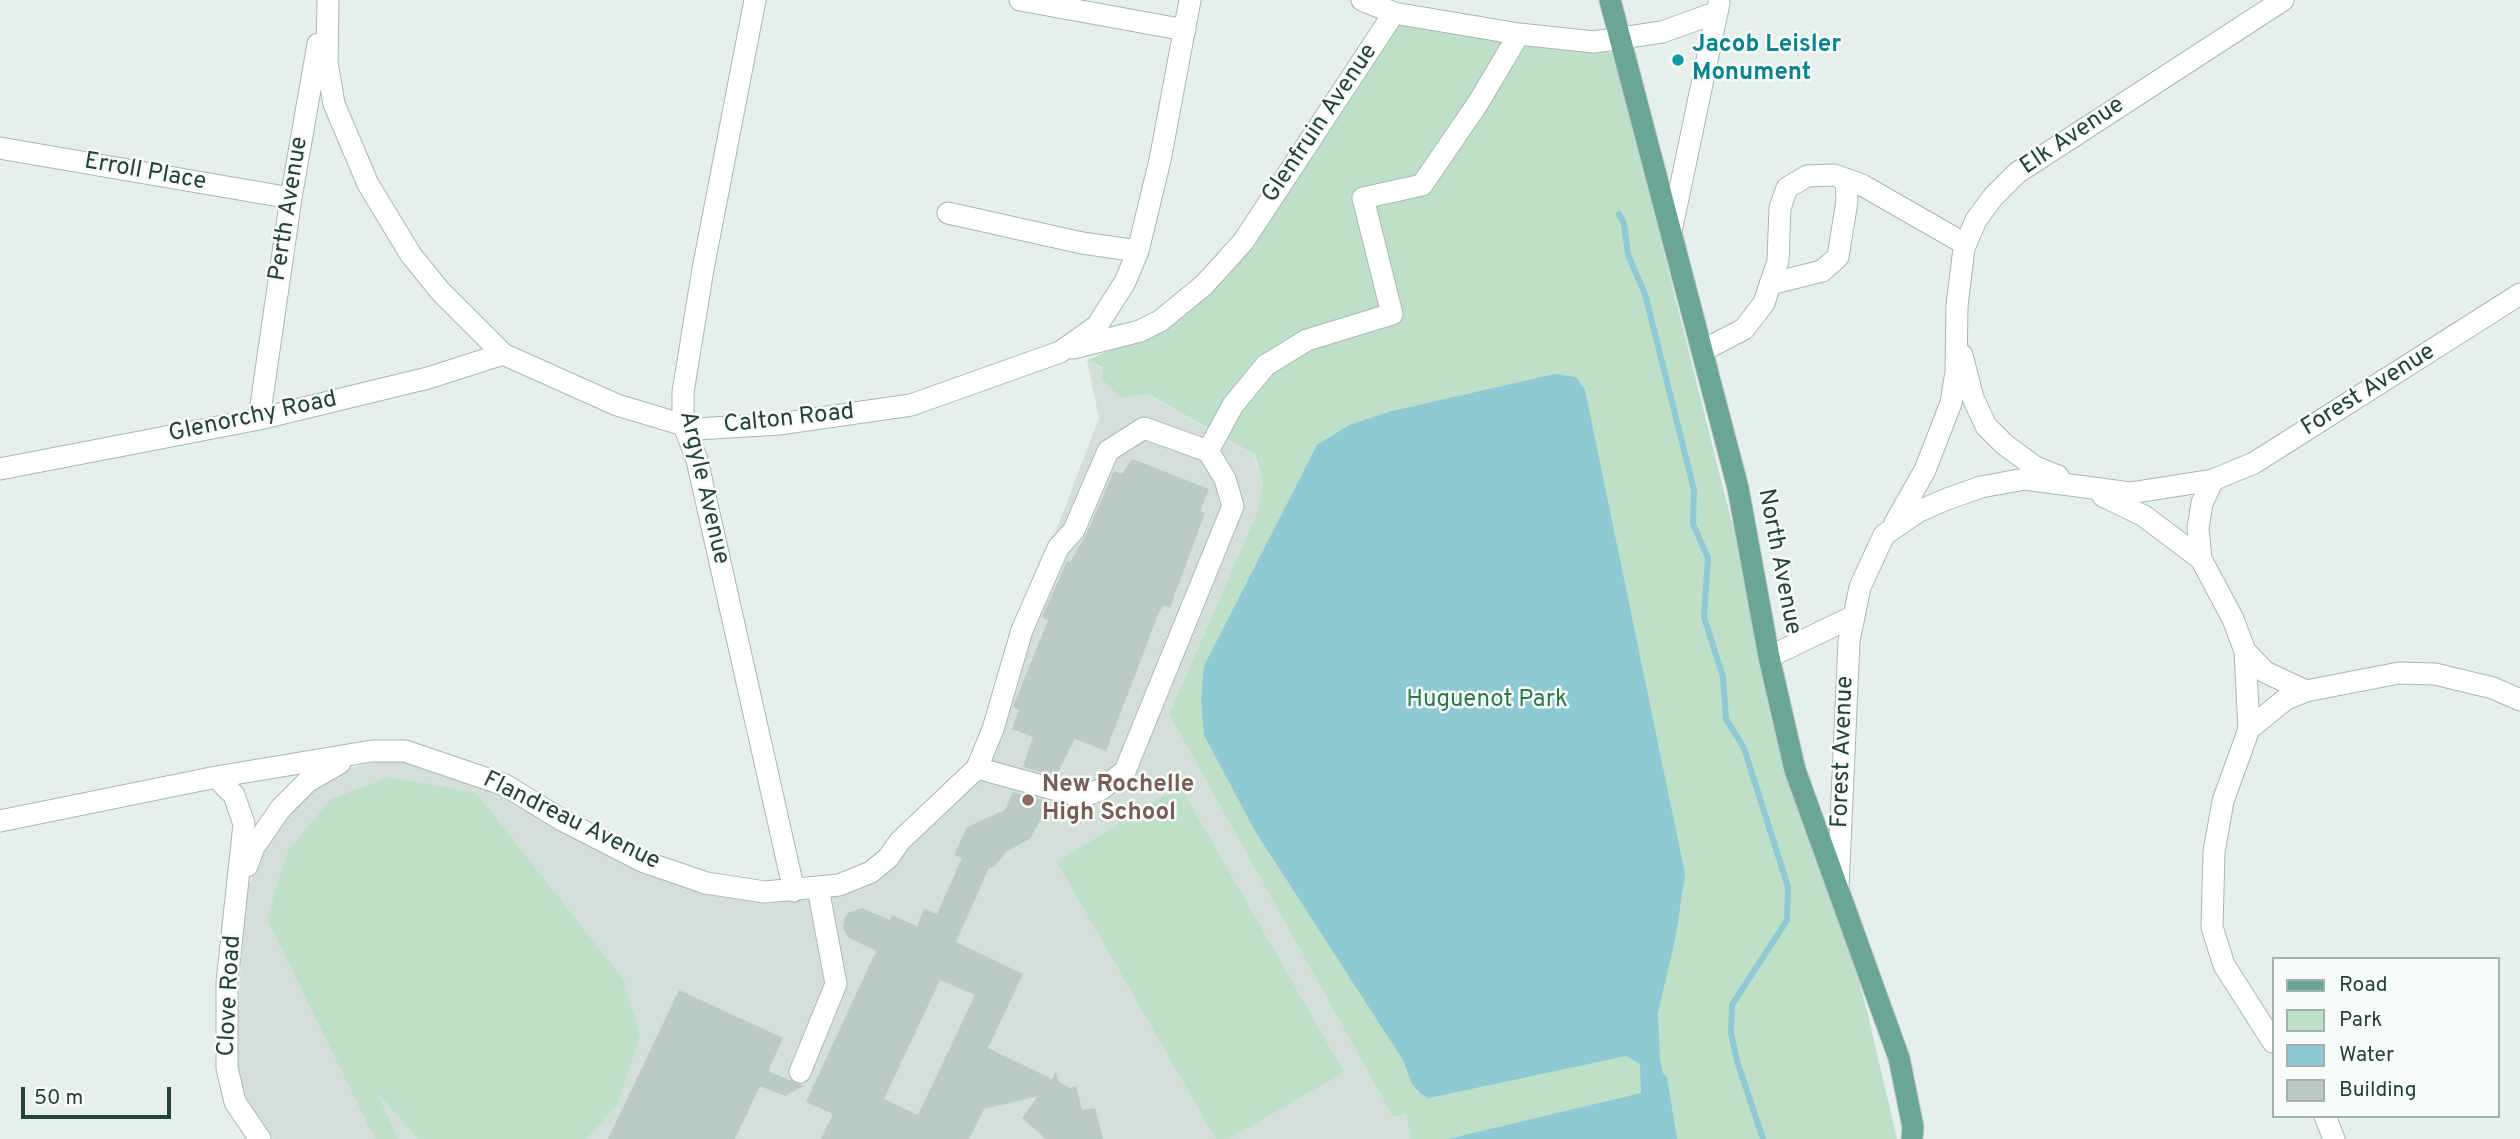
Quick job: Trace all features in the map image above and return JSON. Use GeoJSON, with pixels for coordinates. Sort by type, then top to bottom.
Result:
{"type":"FeatureCollection","features":[{"type":"Feature","properties":{"kind":"main road","name":"North Avenue"},"geometry":{"type":"LineString","coordinates":[[1610,0],[1672,227],[1738,488],[1769,657],[1796,770],[1899,1058],[1915,1135]]}},
{"type":"Feature","properties":{"kind":"street","name":"Perth Avenue"},"geometry":{"type":"LineString","coordinates":[[259,419],[291,198],[327,0]]}},
{"type":"Feature","properties":{"kind":"street","name":"Calton Road"},"geometry":{"type":"LineString","coordinates":[[327,0],[327,62],[334,104],[368,184],[411,255],[441,292],[503,354],[617,405],[697,429],[735,429],[911,405],[1060,352],[1097,326],[1125,282],[1138,251],[1160,160],[1190,0]]}},
{"type":"Feature","properties":{"kind":"street","name":"Argyle Avenue"},"geometry":{"type":"LineString","coordinates":[[755,0],[703,269],[682,392],[682,423],[697,460],[794,891]]}},
{"type":"Feature","properties":{"kind":"street"},"geometry":{"type":"LineString","coordinates":[[1020,0],[1185,30]]}},
{"type":"Feature","properties":{"kind":"street"},"geometry":{"type":"LineString","coordinates":[[1362,0],[1394,13],[1519,34],[1594,42],[1662,32],[1718,6]]}},
{"type":"Feature","properties":{"kind":"street","name":"Elk Avenue"},"geometry":{"type":"LineString","coordinates":[[1884,535],[1900,517],[1925,470],[1951,403],[1958,340],[1957,306],[1965,244],[1987,205],[2017,173],[2283,0]]}},
{"type":"Feature","properties":{"kind":"street"},"geometry":{"type":"LineString","coordinates":[[1672,227],[1718,6]]}},
{"type":"Feature","properties":{"kind":"street","name":"Glenfruin Avenue"},"geometry":{"type":"LineString","coordinates":[[1060,352],[1140,331],[1160,321],[1204,285],[1243,242],[1394,13]]}},
{"type":"Feature","properties":{"kind":"street"},"geometry":{"type":"LineString","coordinates":[[1208,451],[1233,405],[1266,365],[1307,340],[1392,314],[1363,198],[1422,186],[1478,103],[1519,34]]}},
{"type":"Feature","properties":{"kind":"street","name":"Erroll Place"},"geometry":{"type":"LineString","coordinates":[[0,148],[291,198]]}},
{"type":"Feature","properties":{"kind":"street"},"geometry":{"type":"LineString","coordinates":[[1702,351],[1744,329],[1764,303],[1777,261],[1780,208],[1787,188],[1807,176],[1834,175],[1862,185],[1965,244]]}},
{"type":"Feature","properties":{"kind":"street"},"geometry":{"type":"LineString","coordinates":[[1770,284],[1822,271],[1838,257],[1847,201],[1846,179]]}},
{"type":"Feature","properties":{"kind":"street"},"geometry":{"type":"LineString","coordinates":[[948,213],[1082,243],[1138,251]]}},
{"type":"Feature","properties":{"kind":"street","name":"Forest Avenue"},"geometry":{"type":"LineString","coordinates":[[1838,888],[1852,617],[1860,587],[1884,535],[1919,511],[1981,487],[2025,479],[2130,494],[2213,480],[2254,463],[2520,294]]}},
{"type":"Feature","properties":{"kind":"street","name":"Elk Avenue"},"geometry":{"type":"LineString","coordinates":[[1958,340],[1973,398],[1986,426],[2004,444],[2035,467],[2083,487]]}},
{"type":"Feature","properties":{"kind":"street","name":"Glenorchy Road"},"geometry":{"type":"LineString","coordinates":[[0,469],[259,419],[428,378],[503,354]]}},
{"type":"Feature","properties":{"kind":"street"},"geometry":{"type":"LineString","coordinates":[[1144,428],[1208,451],[1225,479],[1233,506],[1125,771],[1100,790],[1071,794],[977,768],[993,729],[1022,629],[1058,548],[1074,530],[1108,451],[1144,428]]}},
{"type":"Feature","properties":{"kind":"street"},"geometry":{"type":"LineString","coordinates":[[2201,559],[2200,516],[2213,480]]}},
{"type":"Feature","properties":{"kind":"street"},"geometry":{"type":"LineString","coordinates":[[2083,487],[2144,516],[2201,559],[2233,619],[2245,651],[2249,729],[2223,801],[2214,852],[2213,927],[2224,965],[2272,1040]]}},
{"type":"Feature","properties":{"kind":"street"},"geometry":{"type":"LineString","coordinates":[[1769,657],[1852,617]]}},
{"type":"Feature","properties":{"kind":"street"},"geometry":{"type":"LineString","coordinates":[[2245,651],[2265,672],[2306,691]]}},
{"type":"Feature","properties":{"kind":"street"},"geometry":{"type":"LineString","coordinates":[[2249,729],[2286,699],[2306,691],[2399,673],[2435,674],[2493,688],[2520,700]]}},
{"type":"Feature","properties":{"kind":"street","name":"Flandreau Avenue"},"geometry":{"type":"LineString","coordinates":[[0,821],[216,777],[372,751],[405,751],[505,785],[562,820],[655,866],[706,883],[765,892],[794,891],[839,885],[871,872],[977,768]]}},
{"type":"Feature","properties":{"kind":"street","name":"Clove Road"},"geometry":{"type":"LineString","coordinates":[[240,887],[254,847],[281,808],[328,767],[372,751]]}},
{"type":"Feature","properties":{"kind":"street","name":"Clove Road"},"geometry":{"type":"LineString","coordinates":[[216,777],[234,795],[244,824],[240,887],[227,982],[227,1068],[235,1102],[260,1139]]}},
{"type":"Feature","properties":{"kind":"street"},"geometry":{"type":"LineString","coordinates":[[800,1072],[836,984],[817,888]]}},
{"type":"Feature","properties":{"kind":"street"},"geometry":{"type":"LineString","coordinates":[[2326,1118],[2334,1139]]}},
{"type":"Feature","properties":{"kind":"shaded area","name":"New Rochelle High School"},"geometry":{"type":"Polygon","coordinates":[[[1087,360],[1254,455],[1263,483],[1257,513],[1169,714],[1393,1117],[1406,1114],[1411,1139],[273,1139],[263,1131],[246,1100],[236,1063],[244,896],[271,837],[314,788],[347,769],[383,760],[434,768],[498,789],[702,891],[769,904],[833,893],[871,864],[969,759],[1099,418],[1087,360]]]}},
{"type":"Feature","properties":{"kind":"green space","name":"Huguenot Park"},"geometry":{"type":"Polygon","coordinates":[[[1398,22],[1614,53],[1725,496],[1868,1015],[1897,1139],[1411,1139],[1406,1114],[1393,1117],[1169,714],[1257,513],[1263,483],[1255,455],[1148,394],[1121,398],[1102,379],[1103,368],[1087,360],[1142,337],[1230,269],[1398,22]]]}},
{"type":"Feature","properties":{"kind":"green space"},"geometry":{"type":"Polygon","coordinates":[[[390,777],[476,793],[623,979],[640,1035],[618,1104],[586,1139],[418,1139],[376,1091],[398,1139],[375,1139],[267,919],[288,851],[331,799],[390,777]]]}},
{"type":"Feature","properties":{"kind":"green space"},"geometry":{"type":"Polygon","coordinates":[[[1180,786],[1344,1072],[1229,1139],[1216,1139],[1057,862],[1180,786]]]}},
{"type":"Feature","properties":{"kind":"water"},"geometry":{"type":"Polygon","coordinates":[[[1555,374],[1576,377],[1585,390],[1685,874],[1676,935],[1658,1013],[1660,1060],[1663,1073],[1667,1077],[1677,1139],[1448,1139],[1641,1093],[1640,1064],[1626,1056],[1429,1098],[1421,1094],[1412,1084],[1403,1060],[1255,831],[1204,735],[1201,700],[1204,666],[1317,445],[1349,425],[1392,411],[1555,374]]]}},
{"type":"Feature","properties":{"kind":"building"},"geometry":{"type":"Polygon","coordinates":[[[1132,459],[1209,489],[1200,511],[1205,513],[1170,608],[1164,605],[1159,612],[1106,751],[1075,739],[1056,776],[1023,767],[1033,737],[1012,729],[1019,710],[1013,707],[1048,620],[1042,617],[1067,561],[1070,562],[1086,535],[1114,471],[1122,474],[1132,459]]]}},
{"type":"Feature","properties":{"kind":"building"},"geometry":{"type":"Polygon","coordinates":[[[1013,792],[1046,801],[1046,808],[1030,839],[1007,851],[994,867],[989,868],[956,942],[1023,974],[988,1048],[1052,1079],[1056,1072],[1059,1082],[1070,1088],[1076,1086],[1082,1110],[1095,1108],[1103,1139],[1046,1139],[1022,1118],[1038,1096],[984,1109],[969,1139],[821,1139],[833,1114],[806,1102],[876,951],[849,938],[843,928],[844,920],[848,913],[862,908],[890,920],[892,915],[917,926],[924,909],[937,914],[962,858],[954,855],[967,827],[1005,810],[1013,792]],[[940,980],[884,1099],[918,1115],[975,995],[940,980]]]}},
{"type":"Feature","properties":{"kind":"building"},"geometry":{"type":"Polygon","coordinates":[[[679,990],[783,1038],[768,1071],[804,1086],[785,1096],[760,1086],[735,1139],[608,1139],[679,990]]]}},
{"type":"Feature","properties":{"kind":"waterway"},"geometry":{"type":"LineString","coordinates":[[1619,214],[1624,224],[1628,255],[1645,294],[1694,490],[1693,524],[1708,558],[1704,617],[1723,677],[1726,719],[1744,748],[1788,887],[1787,920],[1732,1005],[1731,1033],[1737,1061],[1763,1139]]}},
{"type":"Feature","properties":{"kind":"place","name":"Jacob Leisler Monument"},"geometry":{"type":"Point","coordinates":[1678,60]}},
{"type":"Feature","properties":{"kind":"place","name":"New Rochelle High School"},"geometry":{"type":"Point","coordinates":[1028,800]}}]}
